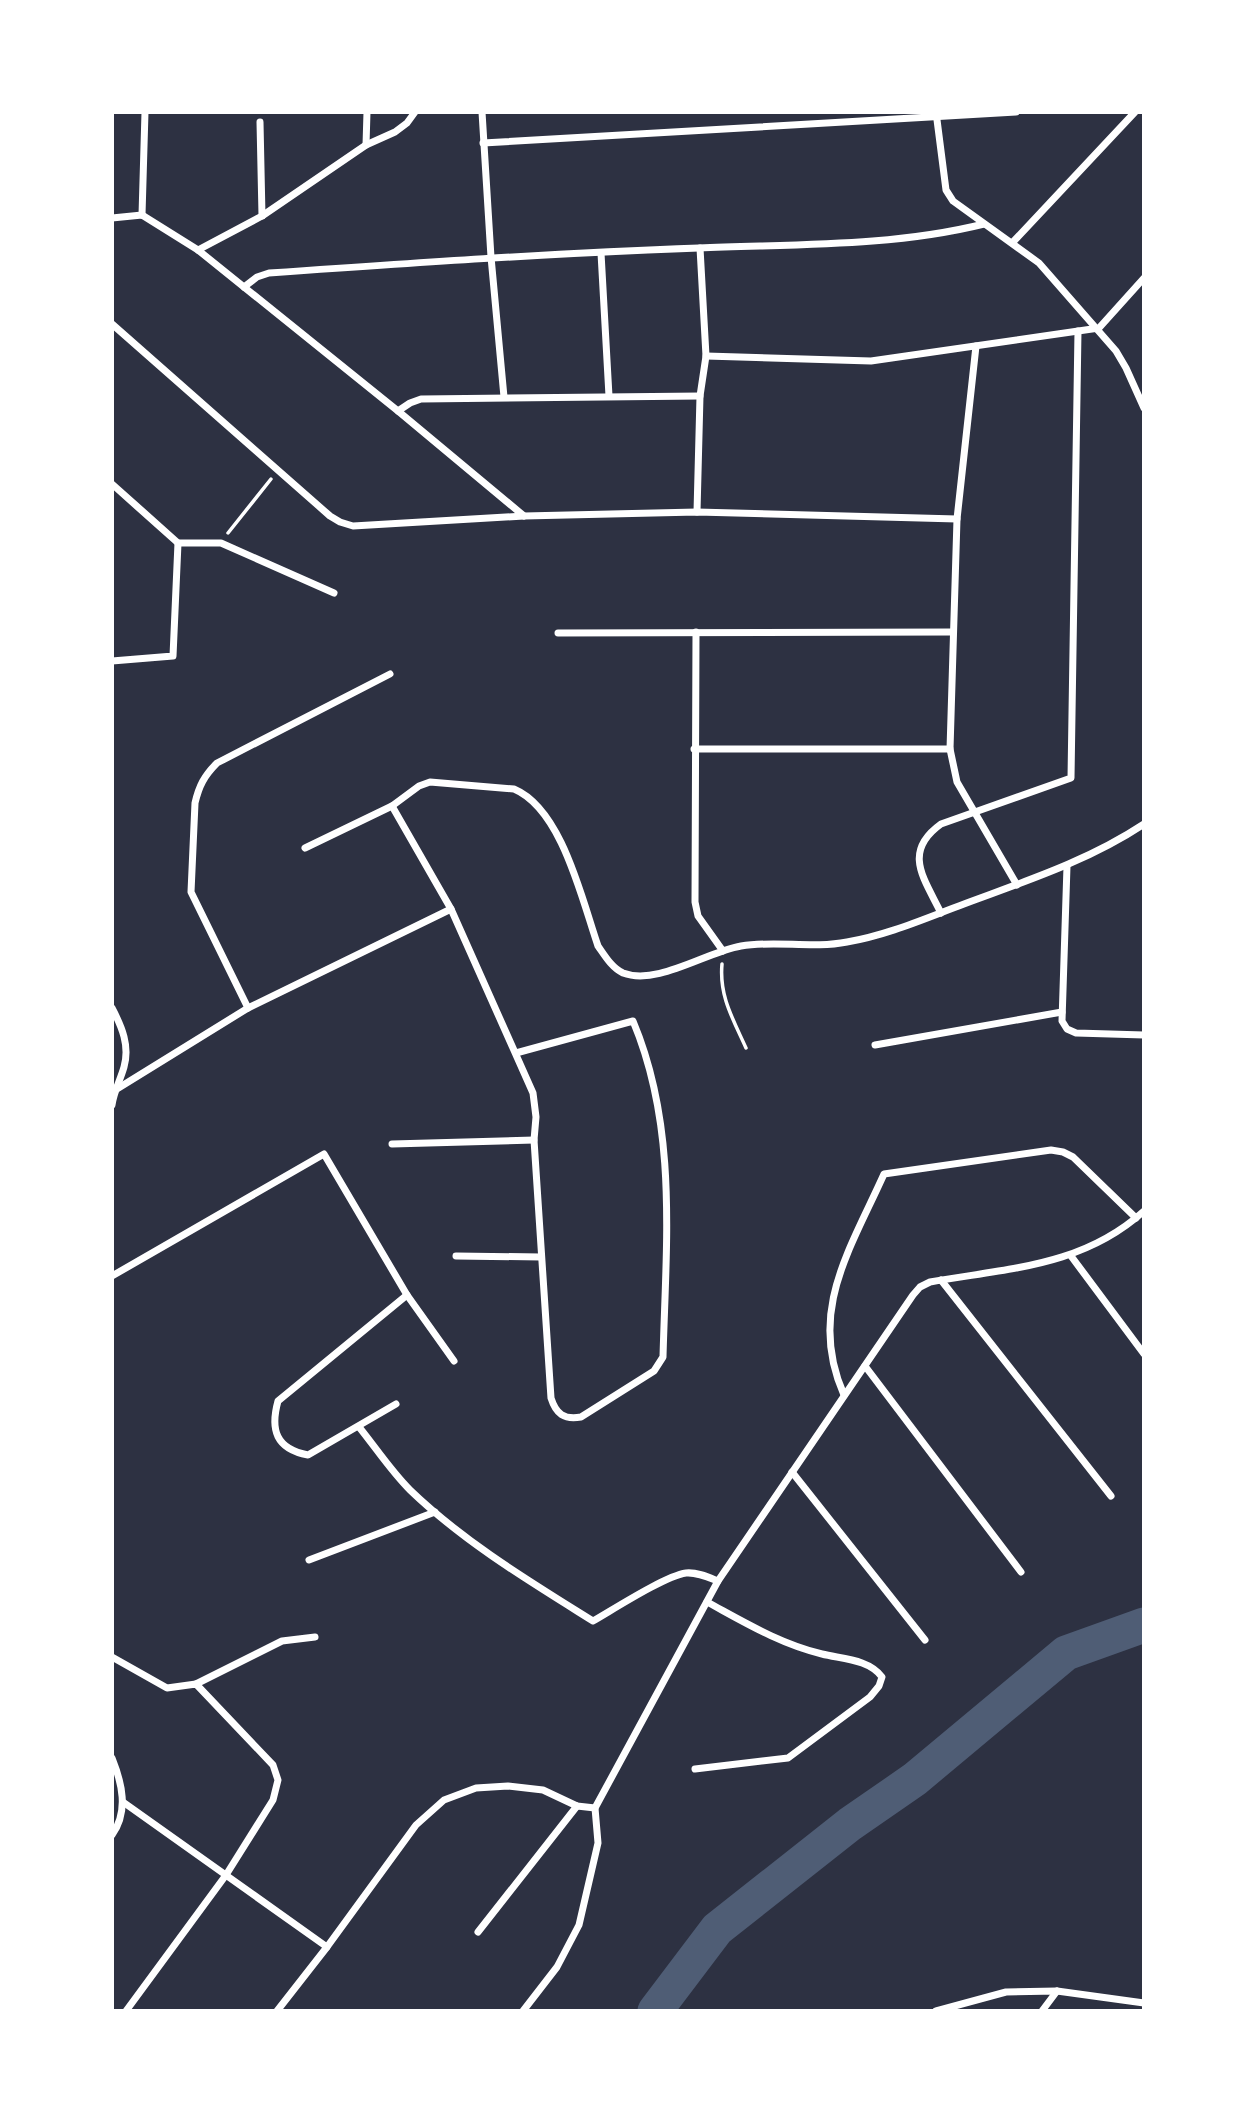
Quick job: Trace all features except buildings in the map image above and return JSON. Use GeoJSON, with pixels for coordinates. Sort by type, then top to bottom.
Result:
{"type":"FeatureCollection","features":[{"type":"Feature","properties":{"kind":"street"},"geometry":{"type":"LineString","coordinates":[[142,215],[145,112]]}},
{"type":"Feature","properties":{"kind":"street"},"geometry":{"type":"LineString","coordinates":[[366,145],[367,112]]}},
{"type":"Feature","properties":{"kind":"street"},"geometry":{"type":"LineString","coordinates":[[198,250],[262,216],[366,145],[395,132],[407,123],[415,112]]}},
{"type":"Feature","properties":{"kind":"street"},"geometry":{"type":"LineString","coordinates":[[482,112],[491,257],[505,397]]}},
{"type":"Feature","properties":{"kind":"street"},"geometry":{"type":"LineString","coordinates":[[483,143],[1016,112]]}},
{"type":"Feature","properties":{"kind":"street"},"geometry":{"type":"LineString","coordinates":[[1013,242],[1135,112]]}},
{"type":"Feature","properties":{"kind":"street"},"geometry":{"type":"LineString","coordinates":[[936,115],[946,190],[953,201],[1039,263],[1099,328],[1126,368],[1143,404]]}},
{"type":"Feature","properties":{"kind":"street"},"geometry":{"type":"LineString","coordinates":[[261,122],[262,216]]}},
{"type":"Feature","properties":{"kind":"street"},"geometry":{"type":"LineString","coordinates":[[112,218],[142,215],[198,250],[524,516]]}},
{"type":"Feature","properties":{"kind":"street"},"geometry":{"type":"LineString","coordinates":[[244,288],[257,276],[269,273],[491,257],[817,245],[935,234],[984,224]]}},
{"type":"Feature","properties":{"kind":"street"},"geometry":{"type":"LineString","coordinates":[[697,512],[700,396],[706,356],[700,248]]}},
{"type":"Feature","properties":{"kind":"street"},"geometry":{"type":"LineString","coordinates":[[601,253],[609,396]]}},
{"type":"Feature","properties":{"kind":"street"},"geometry":{"type":"LineString","coordinates":[[706,356],[871,361],[1099,328],[1144,278]]}},
{"type":"Feature","properties":{"kind":"street"},"geometry":{"type":"LineString","coordinates":[[112,324],[277,472],[340,522],[353,526],[524,516],[697,512],[957,519]]}},
{"type":"Feature","properties":{"kind":"street"},"geometry":{"type":"LineString","coordinates":[[941,913],[919,867],[918,855],[929,833],[941,824],[1071,778],[1078,331]]}},
{"type":"Feature","properties":{"kind":"street"},"geometry":{"type":"LineString","coordinates":[[976,346],[957,519],[950,749],[957,782],[1017,884]]}},
{"type":"Feature","properties":{"kind":"street"},"geometry":{"type":"LineString","coordinates":[[398,411],[410,402],[421,399],[700,396]]}},
{"type":"Feature","properties":{"kind":"street"},"geometry":{"type":"LineString","coordinates":[[112,484],[178,543],[221,543],[334,593]]}},
{"type":"Feature","properties":{"kind":"street"},"geometry":{"type":"LineString","coordinates":[[112,661],[173,656],[178,543]]}},
{"type":"Feature","properties":{"kind":"street"},"geometry":{"type":"LineString","coordinates":[[696,632],[695,902],[698,916],[723,951]]}},
{"type":"Feature","properties":{"kind":"street"},"geometry":{"type":"LineString","coordinates":[[558,633],[953,632]]}},
{"type":"Feature","properties":{"kind":"street"},"geometry":{"type":"LineString","coordinates":[[248,1008],[191,892],[198,789],[204,775],[216,763],[390,674]]}},
{"type":"Feature","properties":{"kind":"street"},"geometry":{"type":"LineString","coordinates":[[694,749],[950,749]]}},
{"type":"Feature","properties":{"kind":"street"},"geometry":{"type":"LineString","coordinates":[[305,848],[392,806],[419,786],[430,782],[514,789],[524,793],[535,803],[561,838],[598,946],[609,962],[621,972],[646,976],[723,951],[757,944],[818,946],[879,936],[1067,866],[1144,824]]}},
{"type":"Feature","properties":{"kind":"street"},"geometry":{"type":"LineString","coordinates":[[392,806],[451,909],[533,1093],[551,1398],[555,1409],[562,1416],[570,1419],[581,1418],[654,1371],[663,1357],[667,1187],[652,1073],[633,1021],[516,1054]]}},
{"type":"Feature","properties":{"kind":"street"},"geometry":{"type":"LineString","coordinates":[[1067,866],[1062,1021],[1067,1029],[1076,1033],[1144,1035]]}},
{"type":"Feature","properties":{"kind":"street"},"geometry":{"type":"LineString","coordinates":[[113,1091],[248,1008],[451,909]]}},
{"type":"Feature","properties":{"kind":"street"},"geometry":{"type":"LineString","coordinates":[[112,1008],[122,1027],[126,1048],[124,1067],[113,1091],[112,1105]]}},
{"type":"Feature","properties":{"kind":"street"},"geometry":{"type":"LineString","coordinates":[[875,1045],[1062,1012]]}},
{"type":"Feature","properties":{"kind":"street"},"geometry":{"type":"LineString","coordinates":[[392,1144],[534,1140]]}},
{"type":"Feature","properties":{"kind":"street"},"geometry":{"type":"LineString","coordinates":[[844,1395],[834,1373],[829,1349],[828,1323],[832,1296],[884,1174],[1051,1150],[1063,1152],[1073,1157],[1136,1218]]}},
{"type":"Feature","properties":{"kind":"street"},"geometry":{"type":"LineString","coordinates":[[112,1276],[324,1154],[407,1295],[454,1360]]}},
{"type":"Feature","properties":{"kind":"street"},"geometry":{"type":"LineString","coordinates":[[523,2011],[557,1967],[579,1924],[598,1843],[595,1808],[718,1581],[920,1287],[930,1282],[1071,1256],[1109,1236],[1144,1211]]}},
{"type":"Feature","properties":{"kind":"street"},"geometry":{"type":"LineString","coordinates":[[456,1256],[541,1257]]}},
{"type":"Feature","properties":{"kind":"street"},"geometry":{"type":"LineString","coordinates":[[1071,1256],[1144,1354]]}},
{"type":"Feature","properties":{"kind":"street"},"geometry":{"type":"LineString","coordinates":[[941,1280],[1111,1496]]}},
{"type":"Feature","properties":{"kind":"street"},"geometry":{"type":"LineString","coordinates":[[396,1404],[308,1455],[293,1452],[278,1438],[273,1418],[278,1401],[407,1295]]}},
{"type":"Feature","properties":{"kind":"street"},"geometry":{"type":"LineString","coordinates":[[864,1366],[1021,1572]]}},
{"type":"Feature","properties":{"kind":"street"},"geometry":{"type":"LineString","coordinates":[[359,1427],[409,1488],[435,1512],[499,1562],[593,1621],[686,1573],[700,1574],[718,1581]]}},
{"type":"Feature","properties":{"kind":"street"},"geometry":{"type":"LineString","coordinates":[[792,1472],[925,1640]]}},
{"type":"Feature","properties":{"kind":"street"},"geometry":{"type":"LineString","coordinates":[[309,1560],[435,1512]]}},
{"type":"Feature","properties":{"kind":"street"},"geometry":{"type":"LineString","coordinates":[[695,1769],[788,1758],[870,1697],[879,1686],[881,1677],[877,1670],[868,1665],[818,1653],[761,1632],[707,1602]]}},
{"type":"Feature","properties":{"kind":"street"},"geometry":{"type":"LineString","coordinates":[[112,1657],[167,1688],[195,1684],[282,1641],[315,1637]]}},
{"type":"Feature","properties":{"kind":"street"},"geometry":{"type":"LineString","coordinates":[[126,2011],[226,1875],[273,1800],[278,1780],[273,1765],[195,1684]]}},
{"type":"Feature","properties":{"kind":"street"},"geometry":{"type":"LineString","coordinates":[[112,1758],[121,1780],[123,1802],[116,1830],[112,1835]]}},
{"type":"Feature","properties":{"kind":"street"},"geometry":{"type":"LineString","coordinates":[[277,2011],[416,1825],[444,1800],[476,1788],[508,1786],[543,1790],[578,1806],[595,1808]]}},
{"type":"Feature","properties":{"kind":"street"},"geometry":{"type":"LineString","coordinates":[[123,1802],[327,1947]]}},
{"type":"Feature","properties":{"kind":"street"},"geometry":{"type":"LineString","coordinates":[[478,1932],[578,1806]]}},
{"type":"Feature","properties":{"kind":"street"},"geometry":{"type":"LineString","coordinates":[[936,2011],[1006,1992],[1057,1991],[1144,2003]]}},
{"type":"Feature","properties":{"kind":"street"},"geometry":{"type":"LineString","coordinates":[[1042,2011],[1057,1991]]}},
{"type":"Feature","properties":{"kind":"path"},"geometry":{"type":"LineString","coordinates":[[221,543],[277,472]]}},
{"type":"Feature","properties":{"kind":"path"},"geometry":{"type":"LineString","coordinates":[[723,951],[720,982],[725,1002],[746,1048]]}},
{"type":"Feature","properties":{"kind":"waterway"},"geometry":{"type":"LineString","coordinates":[[655,2011],[717,1929],[850,1824],[915,1779],[1066,1653],[1144,1625]]}}]}
